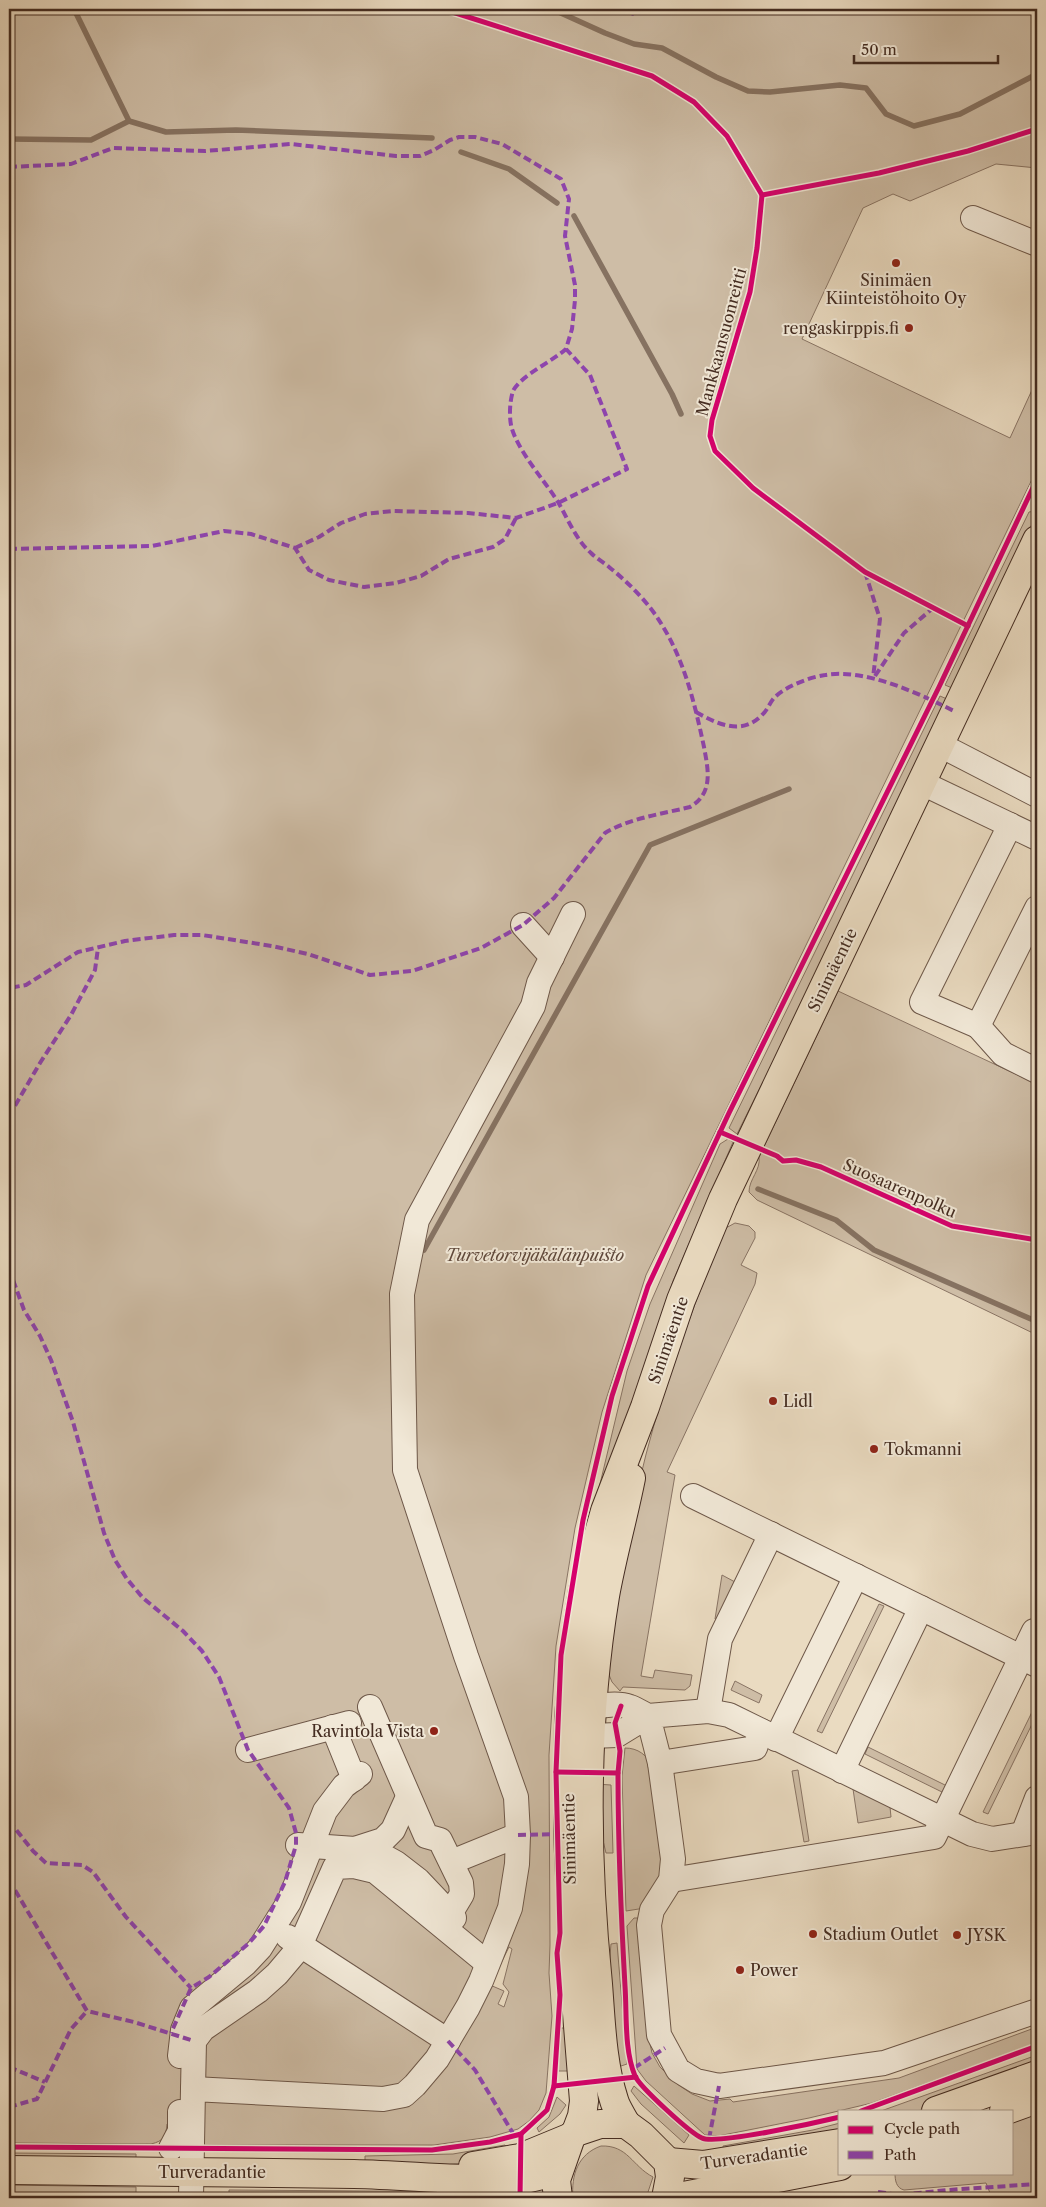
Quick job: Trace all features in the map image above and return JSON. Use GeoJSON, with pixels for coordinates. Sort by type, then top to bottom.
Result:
{"type":"FeatureCollection","features":[{"type":"Feature","properties":{"kind":"main road","name":"Sinimäentie"},"geometry":{"type":"LineString","coordinates":[[558,2198],[556,2180],[559,2167],[582,2116],[584,2101],[574,1988],[570,1885],[569,1717],[572,1668],[583,1590],[605,1511],[645,1406],[681,1300],[722,1199],[940,745],[1034,555]]}},
{"type":"Feature","properties":{"kind":"main road","name":"Sinimäentie"},"geometry":{"type":"LineString","coordinates":[[626,2124],[614,2102],[609,2080],[594,1947],[590,1859],[591,1736],[597,1655],[606,1595],[645,1406]]}},
{"type":"Feature","properties":{"kind":"main road"},"geometry":{"type":"LineString","coordinates":[[939,2110],[1037,2075]]}},
{"type":"Feature","properties":{"kind":"main road"},"geometry":{"type":"LineString","coordinates":[[1007,2110],[1037,2099]]}},
{"type":"Feature","properties":{"kind":"main road","name":"Turveradantie"},"geometry":{"type":"LineString","coordinates":[[9,2170],[191,2185],[415,2175],[520,2158],[600,2124],[626,2124]]}},
{"type":"Feature","properties":{"kind":"main road"},"geometry":{"type":"LineString","coordinates":[[626,2124],[641,2135],[668,2162],[670,2177],[666,2198]]}},
{"type":"Feature","properties":{"kind":"main road","name":"Turveradantie"},"geometry":{"type":"LineString","coordinates":[[668,2162],[703,2166],[838,2143]]}},
{"type":"Feature","properties":{"kind":"main road","name":"Turveradantie"},"geometry":{"type":"LineString","coordinates":[[415,2175],[444,2179],[520,2179],[538,2177],[559,2167]]}},
{"type":"Feature","properties":{"kind":"main road","name":"Turveradantie"},"geometry":{"type":"LineString","coordinates":[[673,2198],[831,2169]]}},
{"type":"Feature","properties":{"kind":"main road","name":"Turveradantie"},"geometry":{"type":"LineString","coordinates":[[755,2198],[794,2188],[831,2169]]}},
{"type":"Feature","properties":{"kind":"street"},"geometry":{"type":"LineString","coordinates":[[973,218],[1037,244]]}},
{"type":"Feature","properties":{"kind":"street"},"geometry":{"type":"LineString","coordinates":[[940,745],[1037,795]]}},
{"type":"Feature","properties":{"kind":"street"},"geometry":{"type":"LineString","coordinates":[[922,783],[1037,838]]}},
{"type":"Feature","properties":{"kind":"street"},"geometry":{"type":"LineString","coordinates":[[1010,825],[922,1002],[978,1026],[1003,1054],[1037,1071]]}},
{"type":"Feature","properties":{"kind":"street"},"geometry":{"type":"LineString","coordinates":[[978,1026],[1037,908]]}},
{"type":"Feature","properties":{"kind":"street"},"geometry":{"type":"LineString","coordinates":[[193,2089],[383,2099],[404,2095],[415,2086],[437,2059],[477,1990],[510,1908],[517,1864],[516,1797],[466,1656],[405,1470],[402,1294],[417,1220],[533,1006],[539,984],[574,914]]}},
{"type":"Feature","properties":{"kind":"street"},"geometry":{"type":"LineString","coordinates":[[523,925],[552,957]]}},
{"type":"Feature","properties":{"kind":"street"},"geometry":{"type":"LineString","coordinates":[[693,1496],[1029,1661]]}},
{"type":"Feature","properties":{"kind":"street"},"geometry":{"type":"LineString","coordinates":[[708,1711],[720,1639],[771,1534]]}},
{"type":"Feature","properties":{"kind":"street"},"geometry":{"type":"LineString","coordinates":[[660,1763],[755,1748],[769,1735],[856,1576]]}},
{"type":"Feature","properties":{"kind":"street"},"geometry":{"type":"LineString","coordinates":[[842,1770],[921,1608]]}},
{"type":"Feature","properties":{"kind":"street"},"geometry":{"type":"LineString","coordinates":[[671,1880],[934,1837],[1029,1661],[1034,1632]]}},
{"type":"Feature","properties":{"kind":"street"},"geometry":{"type":"LineString","coordinates":[[1037,1798],[1030,1834],[992,1839],[972,1834],[942,1820],[729,1715],[708,1711],[648,1716],[617,1735],[591,1736],[569,1717],[593,1706],[629,1706],[648,1716],[660,1763],[673,1859],[671,1880],[652,1910],[650,1925],[659,2034],[678,2070],[696,2081],[719,2086],[884,2063],[1037,2011]]}},
{"type":"Feature","properties":{"kind":"street"},"geometry":{"type":"LineString","coordinates":[[370,1707],[426,1836],[440,1840],[461,1883],[462,1894],[450,1914]]}},
{"type":"Feature","properties":{"kind":"street"},"geometry":{"type":"LineString","coordinates":[[171,2148],[180,2130],[180,2048],[192,2008],[245,1964],[274,1928],[289,1902],[304,1845],[325,1811],[344,1786],[357,1776],[341,1725],[248,1750]]}},
{"type":"Feature","properties":{"kind":"street"},"geometry":{"type":"LineString","coordinates":[[355,1849],[383,1840],[393,1830],[408,1797]]}},
{"type":"Feature","properties":{"kind":"street"},"geometry":{"type":"LineString","coordinates":[[454,1861],[518,1835]]}},
{"type":"Feature","properties":{"kind":"street"},"geometry":{"type":"LineString","coordinates":[[304,1845],[355,1849],[378,1853],[396,1863],[418,1880],[450,1914],[483,1942],[491,1955]]}},
{"type":"Feature","properties":{"kind":"street"},"geometry":{"type":"LineString","coordinates":[[191,2185],[194,2041],[203,2029],[258,1991],[277,1974],[300,1946],[335,1867],[354,1866],[375,1871],[491,1955]]}},
{"type":"Feature","properties":{"kind":"street"},"geometry":{"type":"LineString","coordinates":[[274,1928],[448,2041]]}},
{"type":"Feature","properties":{"kind":"green space","name":"Turvetorvijäkälänpuisto"},"geometry":{"type":"Polygon","coordinates":[[[9,9],[1037,9],[1037,168],[996,164],[910,201],[893,194],[863,208],[802,339],[1010,438],[1037,379],[1037,469],[646,1275],[602,1412],[575,1528],[556,1646],[549,1755],[549,1973],[552,2016],[546,2093],[539,2110],[518,2129],[490,2137],[434,2145],[205,2145],[200,2140],[199,2126],[167,2124],[163,2137],[151,2144],[9,2143],[9,9]],[[509,1947],[490,1985],[504,1991],[498,2004],[504,2007],[509,1992],[503,1984],[512,1949],[509,1947]]]}},
{"type":"Feature","properties":{"kind":"green space"},"geometry":{"type":"Polygon","coordinates":[[[1036,511],[1019,563],[952,688],[945,685],[1029,512],[1036,511]]]}},
{"type":"Feature","properties":{"kind":"green space"},"geometry":{"type":"Polygon","coordinates":[[[940,696],[947,699],[874,861],[737,1134],[729,1128],[940,696]]]}},
{"type":"Feature","properties":{"kind":"green space"},"geometry":{"type":"Polygon","coordinates":[[[838,991],[1037,1084],[1037,1335],[757,1200],[749,1192],[758,1166],[759,1157],[838,991]]]}},
{"type":"Feature","properties":{"kind":"green space"},"geometry":{"type":"Polygon","coordinates":[[[728,1139],[733,1142],[673,1281],[589,1530],[627,1371],[650,1304],[720,1144],[728,1139]]]}},
{"type":"Feature","properties":{"kind":"green space"},"geometry":{"type":"Polygon","coordinates":[[[735,1223],[749,1226],[755,1232],[755,1238],[741,1265],[757,1273],[755,1284],[667,1472],[675,1475],[641,1676],[653,1678],[655,1670],[692,1675],[690,1686],[685,1690],[623,1687],[620,1691],[612,1682],[607,1670],[626,1546],[638,1485],[669,1375],[687,1326],[724,1229],[735,1223]]]}},
{"type":"Feature","properties":{"kind":"green space"},"geometry":{"type":"Polygon","coordinates":[[[722,1575],[735,1582],[717,1619],[715,1619],[722,1575]]]}},
{"type":"Feature","properties":{"kind":"green space"},"geometry":{"type":"Polygon","coordinates":[[[879,1604],[884,1606],[822,1733],[817,1731],[879,1604]]]}},
{"type":"Feature","properties":{"kind":"green space"},"geometry":{"type":"Polygon","coordinates":[[[735,1681],[762,1695],[759,1703],[731,1690],[735,1681]]]}},
{"type":"Feature","properties":{"kind":"green space"},"geometry":{"type":"Polygon","coordinates":[[[1032,1712],[1037,1714],[988,1814],[983,1812],[1032,1712]]]}},
{"type":"Feature","properties":{"kind":"green space"},"geometry":{"type":"Polygon","coordinates":[[[868,1747],[949,1787],[946,1794],[865,1754],[868,1747]]]}},
{"type":"Feature","properties":{"kind":"green space"},"geometry":{"type":"Polygon","coordinates":[[[625,1748],[634,1749],[642,1753],[653,1767],[662,1870],[645,1908],[626,1911],[622,1776],[625,1748]]]}},
{"type":"Feature","properties":{"kind":"green space"},"geometry":{"type":"Polygon","coordinates":[[[798,1770],[809,1841],[804,1842],[792,1771],[798,1770]]]}},
{"type":"Feature","properties":{"kind":"green space"},"geometry":{"type":"Polygon","coordinates":[[[596,1784],[611,1785],[613,1853],[606,1853],[596,1811],[596,1784]]]}},
{"type":"Feature","properties":{"kind":"green space"},"geometry":{"type":"Polygon","coordinates":[[[853,1789],[890,1807],[891,1817],[858,1823],[853,1789]]]}},
{"type":"Feature","properties":{"kind":"green space"},"geometry":{"type":"Polygon","coordinates":[[[634,1918],[639,1918],[647,2030],[652,2053],[660,2067],[677,2084],[692,2094],[710,2101],[730,2099],[733,2102],[899,2078],[1037,2027],[1037,2043],[872,2103],[718,2136],[705,2135],[646,2081],[637,2069],[627,1926],[634,1918]]]}},
{"type":"Feature","properties":{"kind":"green space"},"geometry":{"type":"Polygon","coordinates":[[[617,1943],[627,2064],[615,2068],[607,1991],[611,1944],[617,1943]]]}},
{"type":"Feature","properties":{"kind":"green space"},"geometry":{"type":"Polygon","coordinates":[[[561,2028],[568,2028],[572,2071],[558,2071],[561,2028]]]}},
{"type":"Feature","properties":{"kind":"green space"},"geometry":{"type":"Polygon","coordinates":[[[1037,2055],[1037,2067],[921,2110],[884,2110],[1037,2055]]]}},
{"type":"Feature","properties":{"kind":"green space"},"geometry":{"type":"Polygon","coordinates":[[[634,2086],[689,2135],[684,2143],[641,2104],[631,2091],[634,2086]]]}},
{"type":"Feature","properties":{"kind":"green space"},"geometry":{"type":"Polygon","coordinates":[[[557,2097],[566,2105],[560,2114],[539,2132],[537,2128],[549,2117],[557,2097]]]}},
{"type":"Feature","properties":{"kind":"green space"},"geometry":{"type":"Polygon","coordinates":[[[1037,2109],[1037,2198],[992,2198],[986,2183],[904,2190],[898,2186],[895,2174],[1014,2174],[1014,2121],[1037,2109]]]}},
{"type":"Feature","properties":{"kind":"green space"},"geometry":{"type":"Polygon","coordinates":[[[838,2124],[838,2132],[724,2154],[723,2146],[813,2130],[838,2124]]]}},
{"type":"Feature","properties":{"kind":"green space"},"geometry":{"type":"Polygon","coordinates":[[[505,2145],[510,2153],[475,2162],[439,2165],[365,2164],[365,2156],[453,2154],[505,2145]]]}},
{"type":"Feature","properties":{"kind":"green space"},"geometry":{"type":"Polygon","coordinates":[[[601,2146],[624,2152],[653,2177],[646,2198],[573,2198],[573,2181],[578,2166],[587,2154],[601,2146]]]}},
{"type":"Feature","properties":{"kind":"green space"},"geometry":{"type":"Polygon","coordinates":[[[9,2153],[136,2154],[136,2165],[9,2164],[9,2153]]]}},
{"type":"Feature","properties":{"kind":"green space"},"geometry":{"type":"Polygon","coordinates":[[[9,2185],[136,2187],[136,2198],[9,2198],[9,2185]]]}},
{"type":"Feature","properties":{"kind":"green space"},"geometry":{"type":"Polygon","coordinates":[[[229,2190],[509,2192],[509,2198],[229,2198],[229,2190]]]}},
{"type":"Feature","properties":{"kind":"waterway"},"geometry":{"type":"LineString","coordinates":[[74,9],[129,121],[166,132],[236,130],[432,138]]}},
{"type":"Feature","properties":{"kind":"waterway"},"geometry":{"type":"LineString","coordinates":[[552,9],[634,44],[662,48],[716,77],[748,91],[770,92],[840,85],[866,88],[886,114],[914,126],[960,114],[1037,74]]}},
{"type":"Feature","properties":{"kind":"waterway"},"geometry":{"type":"LineString","coordinates":[[9,139],[91,140],[129,121]]}},
{"type":"Feature","properties":{"kind":"waterway"},"geometry":{"type":"LineString","coordinates":[[461,152],[509,169],[557,203]]}},
{"type":"Feature","properties":{"kind":"waterway"},"geometry":{"type":"LineString","coordinates":[[574,216],[672,394],[681,414]]}},
{"type":"Feature","properties":{"kind":"waterway"},"geometry":{"type":"LineString","coordinates":[[424,1250],[650,845],[789,789]]}},
{"type":"Feature","properties":{"kind":"waterway"},"geometry":{"type":"LineString","coordinates":[[758,1189],[836,1220],[874,1250],[1031,1319],[1037,1319]]}},
{"type":"Feature","properties":{"kind":"marked path"},"geometry":{"type":"LineString","coordinates":[[619,9],[634,14]]}},
{"type":"Feature","properties":{"kind":"marked path"},"geometry":{"type":"LineString","coordinates":[[9,167],[71,164],[113,148],[205,151],[291,144],[396,156],[420,156],[450,140],[459,137],[475,137],[502,144],[561,179],[569,199],[565,236],[575,285],[572,329],[566,349],[529,374],[513,391],[510,408],[511,425],[519,444],[558,502],[581,542],[593,555],[638,594],[657,617],[670,639],[683,669],[693,700],[708,772],[708,780],[703,795],[690,807],[635,820],[605,833],[554,898],[523,925],[481,948],[412,971],[370,975],[308,954],[272,946],[202,935],[174,935],[125,941],[78,952],[26,985],[9,988]]}},
{"type":"Feature","properties":{"kind":"marked path"},"geometry":{"type":"LineString","coordinates":[[295,548],[319,537],[341,523],[365,514],[392,511],[468,513],[516,518],[558,503],[627,469],[590,375],[566,349]]}},
{"type":"Feature","properties":{"kind":"marked path"},"geometry":{"type":"LineString","coordinates":[[9,549],[152,546],[224,531],[251,534],[295,548],[309,570],[329,580],[364,587],[396,583],[421,576],[449,559],[493,547],[505,539],[516,518]]}},
{"type":"Feature","properties":{"kind":"marked path"},"geometry":{"type":"LineString","coordinates":[[865,572],[880,619],[873,678]]}},
{"type":"Feature","properties":{"kind":"marked path"},"geometry":{"type":"LineString","coordinates":[[875,676],[904,633],[933,608]]}},
{"type":"Feature","properties":{"kind":"marked path"},"geometry":{"type":"LineString","coordinates":[[696,712],[721,724],[729,726],[746,725],[762,715],[774,698],[781,692],[799,682],[825,675],[841,674],[858,675],[892,684],[956,712]]}},
{"type":"Feature","properties":{"kind":"marked path"},"geometry":{"type":"LineString","coordinates":[[9,1116],[71,1015],[95,970],[98,948]]}},
{"type":"Feature","properties":{"kind":"marked path"},"geometry":{"type":"LineString","coordinates":[[9,1269],[24,1310],[40,1336],[51,1360],[73,1422],[104,1533],[115,1560],[127,1579],[143,1598],[183,1631],[202,1651],[219,1677],[248,1750],[289,1808],[296,1833],[296,1845],[285,1882],[264,1926],[248,1944],[209,1977],[191,1988],[171,2033]]}},
{"type":"Feature","properties":{"kind":"marked path"},"geometry":{"type":"LineString","coordinates":[[9,1821],[33,1851],[46,1863],[82,1865],[93,1872],[126,1917],[191,1988]]}},
{"type":"Feature","properties":{"kind":"marked path"},"geometry":{"type":"LineString","coordinates":[[518,1835],[557,1834]]}},
{"type":"Feature","properties":{"kind":"marked path"},"geometry":{"type":"LineString","coordinates":[[9,1880],[87,2011],[134,2022],[194,2041]]}},
{"type":"Feature","properties":{"kind":"marked path"},"geometry":{"type":"LineString","coordinates":[[9,2107],[37,2099],[71,2029],[87,2011]]}},
{"type":"Feature","properties":{"kind":"marked path"},"geometry":{"type":"LineString","coordinates":[[448,2041],[475,2070],[514,2135]]}},
{"type":"Feature","properties":{"kind":"marked path"},"geometry":{"type":"LineString","coordinates":[[634,2068],[665,2048]]}},
{"type":"Feature","properties":{"kind":"marked path"},"geometry":{"type":"LineString","coordinates":[[9,2067],[45,2082]]}},
{"type":"Feature","properties":{"kind":"marked path"},"geometry":{"type":"LineString","coordinates":[[709,2139],[719,2086]]}},
{"type":"Feature","properties":{"kind":"marked path"},"geometry":{"type":"LineString","coordinates":[[878,2192],[900,2195],[1037,2184]]}},
{"type":"Feature","properties":{"kind":"cycle path","name":"Mankkaansuonreitti"},"geometry":{"type":"LineString","coordinates":[[443,9],[652,76],[694,102],[727,136],[762,195],[757,248],[750,292],[712,420],[710,436],[715,451],[753,488],[865,572],[968,626]]}},
{"type":"Feature","properties":{"kind":"cycle path"},"geometry":{"type":"LineString","coordinates":[[762,195],[879,173],[968,151],[1037,129]]}},
{"type":"Feature","properties":{"kind":"cycle path"},"geometry":{"type":"LineString","coordinates":[[9,2147],[432,2150],[490,2142],[521,2134],[547,2110],[554,2086],[560,1995],[557,1953],[560,1933],[556,1772],[561,1655],[583,1520],[612,1396],[648,1286],[729,1113],[939,687],[1037,479]]}},
{"type":"Feature","properties":{"kind":"cycle path","name":"Suosaarenpolku"},"geometry":{"type":"LineString","coordinates":[[720,1132],[777,1156],[783,1161],[796,1160],[821,1167],[952,1226],[1037,1240]]}},
{"type":"Feature","properties":{"kind":"cycle path"},"geometry":{"type":"LineString","coordinates":[[618,1773],[620,1751],[615,1723],[621,1706]]}},
{"type":"Feature","properties":{"kind":"cycle path"},"geometry":{"type":"LineString","coordinates":[[556,1772],[618,1773],[620,1880],[627,2032],[631,2066],[639,2082],[677,2119],[702,2138],[746,2136],[838,2117]]}},
{"type":"Feature","properties":{"kind":"cycle path"},"geometry":{"type":"LineString","coordinates":[[864,2110],[1037,2046]]}},
{"type":"Feature","properties":{"kind":"cycle path"},"geometry":{"type":"LineString","coordinates":[[554,2086],[636,2077]]}},
{"type":"Feature","properties":{"kind":"cycle path"},"geometry":{"type":"LineString","coordinates":[[520,2198],[521,2134]]}},
{"type":"Feature","properties":{"kind":"place","name":"Sinimäen Kiinteistöhoito Oy"},"geometry":{"type":"Point","coordinates":[896,263]}},
{"type":"Feature","properties":{"kind":"place","name":"rengaskirppis.fi"},"geometry":{"type":"Point","coordinates":[909,328]}},
{"type":"Feature","properties":{"kind":"place","name":"Lidl"},"geometry":{"type":"Point","coordinates":[773,1401]}},
{"type":"Feature","properties":{"kind":"place","name":"Tokmanni"},"geometry":{"type":"Point","coordinates":[874,1449]}},
{"type":"Feature","properties":{"kind":"place","name":"Ravintola Vista"},"geometry":{"type":"Point","coordinates":[434,1731]}},
{"type":"Feature","properties":{"kind":"place","name":"Stadium Outlet"},"geometry":{"type":"Point","coordinates":[813,1934]}},
{"type":"Feature","properties":{"kind":"place","name":"JYSK"},"geometry":{"type":"Point","coordinates":[957,1935]}},
{"type":"Feature","properties":{"kind":"place","name":"Power"},"geometry":{"type":"Point","coordinates":[740,1970]}}]}
